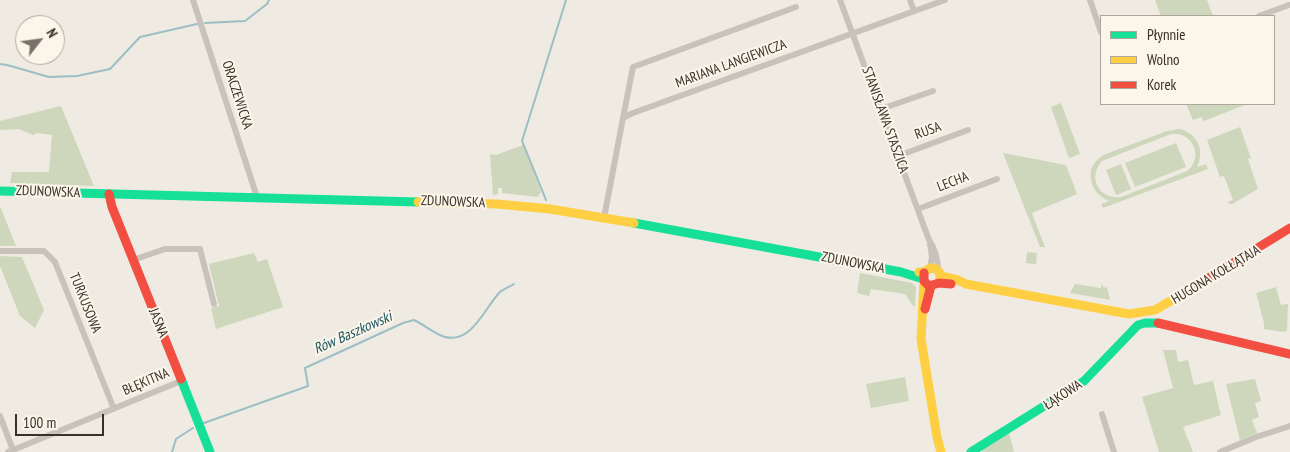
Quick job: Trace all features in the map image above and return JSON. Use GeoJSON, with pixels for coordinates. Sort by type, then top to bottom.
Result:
{"type":"FeatureCollection","features":[{"type":"Feature","properties":{"kind":"main road","name":"ZDUNOWSKA"},"geometry":{"type":"LineString","coordinates":[[0,190],[497,204],[550,209],[901,272],[912,270],[958,285],[966,284],[1123,313],[1139,314]]}},
{"type":"Feature","properties":{"kind":"main road","name":"JASNA"},"geometry":{"type":"LineString","coordinates":[[109,194],[112,207],[210,452]]}},
{"type":"Feature","properties":{"kind":"main road","name":"HUGONA KOŁŁĄTAJA"},"geometry":{"type":"LineString","coordinates":[[1139,314],[1150,312],[1163,306],[1262,247],[1290,228]]}},
{"type":"Feature","properties":{"kind":"main road","name":"STANISŁAWA STASZICA"},"geometry":{"type":"LineString","coordinates":[[931,277],[923,314],[921,344],[941,452]]}},
{"type":"Feature","properties":{"kind":"main road","name":"ŁĄKOWA"},"geometry":{"type":"LineString","coordinates":[[973,452],[1084,381],[1140,324],[1159,323],[1290,354]]}},
{"type":"Feature","properties":{"kind":"main road","name":"STANISŁAWA STASZICA"},"geometry":{"type":"LineString","coordinates":[[936,452],[937,437]]}},
{"type":"Feature","properties":{"kind":"street","name":"ORACZEWICKA"},"geometry":{"type":"LineString","coordinates":[[193,0],[257,198]]}},
{"type":"Feature","properties":{"kind":"street","name":"STANISŁAWA STASZICA"},"geometry":{"type":"LineString","coordinates":[[840,0],[930,240],[932,257],[931,277]]}},
{"type":"Feature","properties":{"kind":"street"},"geometry":{"type":"LineString","coordinates":[[910,0],[914,11]]}},
{"type":"Feature","properties":{"kind":"street","name":"MARIANA LANGIEWICZA"},"geometry":{"type":"LineString","coordinates":[[623,118],[945,0]]}},
{"type":"Feature","properties":{"kind":"street"},"geometry":{"type":"LineString","coordinates":[[1090,0],[1100,29]]}},
{"type":"Feature","properties":{"kind":"street"},"geometry":{"type":"LineString","coordinates":[[1262,15],[1290,5],[1287,0]]}},
{"type":"Feature","properties":{"kind":"street"},"geometry":{"type":"LineString","coordinates":[[604,218],[633,67],[796,7]]}},
{"type":"Feature","properties":{"kind":"street"},"geometry":{"type":"LineString","coordinates":[[881,110],[933,91]]}},
{"type":"Feature","properties":{"kind":"street","name":"RUSA"},"geometry":{"type":"LineString","coordinates":[[898,156],[968,130]]}},
{"type":"Feature","properties":{"kind":"street","name":"LECHA"},"geometry":{"type":"LineString","coordinates":[[918,209],[997,179]]}},
{"type":"Feature","properties":{"kind":"street"},"geometry":{"type":"LineString","coordinates":[[134,260],[164,249],[200,249],[214,304]]}},
{"type":"Feature","properties":{"kind":"street","name":"TURKUSOWA"},"geometry":{"type":"LineString","coordinates":[[0,251],[44,251],[54,262],[114,409]]}},
{"type":"Feature","properties":{"kind":"street","name":"BŁĘKITNA"},"geometry":{"type":"LineString","coordinates":[[11,451],[181,381]]}},
{"type":"Feature","properties":{"kind":"street"},"geometry":{"type":"LineString","coordinates":[[1102,414],[1114,452]]}},
{"type":"Feature","properties":{"kind":"street"},"geometry":{"type":"LineString","coordinates":[[0,416],[11,451]]}},
{"type":"Feature","properties":{"kind":"street"},"geometry":{"type":"LineString","coordinates":[[1220,452],[1256,437],[1290,426]]}},
{"type":"Feature","properties":{"kind":"green space"},"geometry":{"type":"Polygon","coordinates":[[[1155,0],[1207,0],[1213,15],[1161,15],[1155,0]]]}},
{"type":"Feature","properties":{"kind":"green space"},"geometry":{"type":"Polygon","coordinates":[[[1061,103],[1080,154],[1069,158],[1051,107],[1061,103]]]}},
{"type":"Feature","properties":{"kind":"green space"},"geometry":{"type":"Polygon","coordinates":[[[1186,105],[1244,105],[1204,121],[1201,117],[1193,120],[1186,105]]]}},
{"type":"Feature","properties":{"kind":"green space"},"geometry":{"type":"Polygon","coordinates":[[[61,106],[94,186],[10,183],[12,172],[49,172],[52,135],[37,133],[33,135],[19,129],[0,130],[0,121],[61,106]]]}},
{"type":"Feature","properties":{"kind":"green space"},"geometry":{"type":"Polygon","coordinates":[[[1240,127],[1251,158],[1248,159],[1258,189],[1229,204],[1228,202],[1233,200],[1224,176],[1220,177],[1207,140],[1240,127]]]}},
{"type":"Feature","properties":{"kind":"green space"},"geometry":{"type":"Polygon","coordinates":[[[1180,129],[1191,135],[1200,149],[1197,167],[1206,164],[1208,169],[1103,208],[1101,204],[1109,201],[1102,197],[1092,185],[1091,171],[1094,164],[1106,154],[1167,131],[1180,129]],[[1171,134],[1102,161],[1096,174],[1096,180],[1101,191],[1113,197],[1121,197],[1187,171],[1195,159],[1194,146],[1185,137],[1171,134]]]}},
{"type":"Feature","properties":{"kind":"green space"},"geometry":{"type":"Polygon","coordinates":[[[1176,143],[1186,167],[1135,187],[1125,163],[1176,143]]]}},
{"type":"Feature","properties":{"kind":"green space"},"geometry":{"type":"Polygon","coordinates":[[[523,145],[541,192],[538,197],[502,193],[502,188],[498,188],[498,194],[493,195],[490,154],[496,155],[523,145]]]}},
{"type":"Feature","properties":{"kind":"green space"},"geometry":{"type":"Polygon","coordinates":[[[1003,153],[1066,165],[1077,194],[1032,213],[1045,247],[1040,247],[1003,153]]]}},
{"type":"Feature","properties":{"kind":"green space"},"geometry":{"type":"Polygon","coordinates":[[[1121,164],[1131,189],[1116,195],[1106,170],[1121,164]]]}},
{"type":"Feature","properties":{"kind":"green space"},"geometry":{"type":"Polygon","coordinates":[[[0,206],[16,246],[0,246],[0,206]]]}},
{"type":"Feature","properties":{"kind":"green space"},"geometry":{"type":"Polygon","coordinates":[[[1027,252],[1037,253],[1036,264],[1026,263],[1027,252]]]}},
{"type":"Feature","properties":{"kind":"green space"},"geometry":{"type":"Polygon","coordinates":[[[254,253],[258,262],[267,259],[283,307],[216,329],[211,308],[219,306],[209,264],[254,253]]]}},
{"type":"Feature","properties":{"kind":"green space"},"geometry":{"type":"Polygon","coordinates":[[[0,256],[22,257],[44,310],[35,328],[20,316],[0,266],[0,256]]]}},
{"type":"Feature","properties":{"kind":"green space"},"geometry":{"type":"Polygon","coordinates":[[[860,273],[912,283],[916,287],[914,307],[905,294],[871,289],[869,296],[857,293],[860,273]]]}},
{"type":"Feature","properties":{"kind":"green space"},"geometry":{"type":"Polygon","coordinates":[[[1102,283],[1104,288],[1107,287],[1110,300],[1070,293],[1075,284],[1101,288],[1102,283]]]}},
{"type":"Feature","properties":{"kind":"green space"},"geometry":{"type":"Polygon","coordinates":[[[1276,287],[1281,305],[1288,304],[1287,331],[1283,332],[1264,329],[1256,293],[1276,287]]]}},
{"type":"Feature","properties":{"kind":"green space"},"geometry":{"type":"Polygon","coordinates":[[[1163,350],[1176,350],[1178,362],[1188,360],[1194,385],[1213,381],[1221,415],[1183,427],[1193,452],[1159,452],[1142,397],[1173,388],[1163,350]]]}},
{"type":"Feature","properties":{"kind":"green space"},"geometry":{"type":"Polygon","coordinates":[[[905,377],[909,401],[871,408],[866,384],[905,377]]]}},
{"type":"Feature","properties":{"kind":"green space"},"geometry":{"type":"Polygon","coordinates":[[[1255,379],[1261,401],[1255,403],[1259,417],[1252,420],[1257,433],[1240,440],[1226,384],[1255,379]]]}},
{"type":"Feature","properties":{"kind":"green space"},"geometry":{"type":"Polygon","coordinates":[[[1009,433],[1014,452],[982,452],[983,449],[1009,433]]]}},
{"type":"Feature","properties":{"kind":"waterway"},"geometry":{"type":"LineString","coordinates":[[205,23],[245,21],[267,4],[269,0]]}},
{"type":"Feature","properties":{"kind":"waterway","name":"Rów Baszkowski"},"geometry":{"type":"LineString","coordinates":[[546,200],[522,141],[566,0]]}},
{"type":"Feature","properties":{"kind":"waterway"},"geometry":{"type":"LineString","coordinates":[[0,64],[49,77],[77,76],[110,69],[140,37],[197,24]]}},
{"type":"Feature","properties":{"kind":"waterway","name":"Rów Baszkowski"},"geometry":{"type":"LineString","coordinates":[[204,423],[308,386],[305,368],[403,323],[414,320],[445,337],[454,338],[463,335],[477,323],[500,292],[514,284]]}},
{"type":"Feature","properties":{"kind":"waterway","name":"Rów Baszkowski"},"geometry":{"type":"LineString","coordinates":[[172,452],[176,439],[193,428]]}},
{"type":"Feature","properties":{"kind":"traffic: fast"},"geometry":{"type":"LineString","coordinates":[[0,191],[418,202]]}},
{"type":"Feature","properties":{"kind":"traffic: fast"},"geometry":{"type":"LineString","coordinates":[[634,223],[901,272],[923,279]]}},
{"type":"Feature","properties":{"kind":"traffic: fast"},"geometry":{"type":"LineString","coordinates":[[971,452],[1084,381],[1138,325],[1158,323]]}},
{"type":"Feature","properties":{"kind":"traffic: fast"},"geometry":{"type":"LineString","coordinates":[[181,379],[210,452]]}},
{"type":"Feature","properties":{"kind":"traffic: slow"},"geometry":{"type":"LineString","coordinates":[[418,202],[497,204],[550,209],[634,223]]}},
{"type":"Feature","properties":{"kind":"traffic: slow"},"geometry":{"type":"LineString","coordinates":[[919,272],[924,272],[930,268],[936,269],[940,273],[940,282]]}},
{"type":"Feature","properties":{"kind":"traffic: slow"},"geometry":{"type":"LineString","coordinates":[[941,276],[966,284],[1129,314],[1155,310],[1184,293]]}},
{"type":"Feature","properties":{"kind":"traffic: slow"},"geometry":{"type":"LineString","coordinates":[[924,281],[921,339],[941,452]]}},
{"type":"Feature","properties":{"kind":"traffic: jam"},"geometry":{"type":"LineString","coordinates":[[109,194],[112,207],[181,379]]}},
{"type":"Feature","properties":{"kind":"traffic: jam"},"geometry":{"type":"LineString","coordinates":[[1184,293],[1290,228]]}},
{"type":"Feature","properties":{"kind":"traffic: jam"},"geometry":{"type":"LineString","coordinates":[[924,273],[924,281],[929,286],[939,283],[951,284]]}},
{"type":"Feature","properties":{"kind":"traffic: jam"},"geometry":{"type":"LineString","coordinates":[[925,309],[931,286]]}},
{"type":"Feature","properties":{"kind":"traffic: jam"},"geometry":{"type":"LineString","coordinates":[[1158,323],[1290,354]]}}]}
